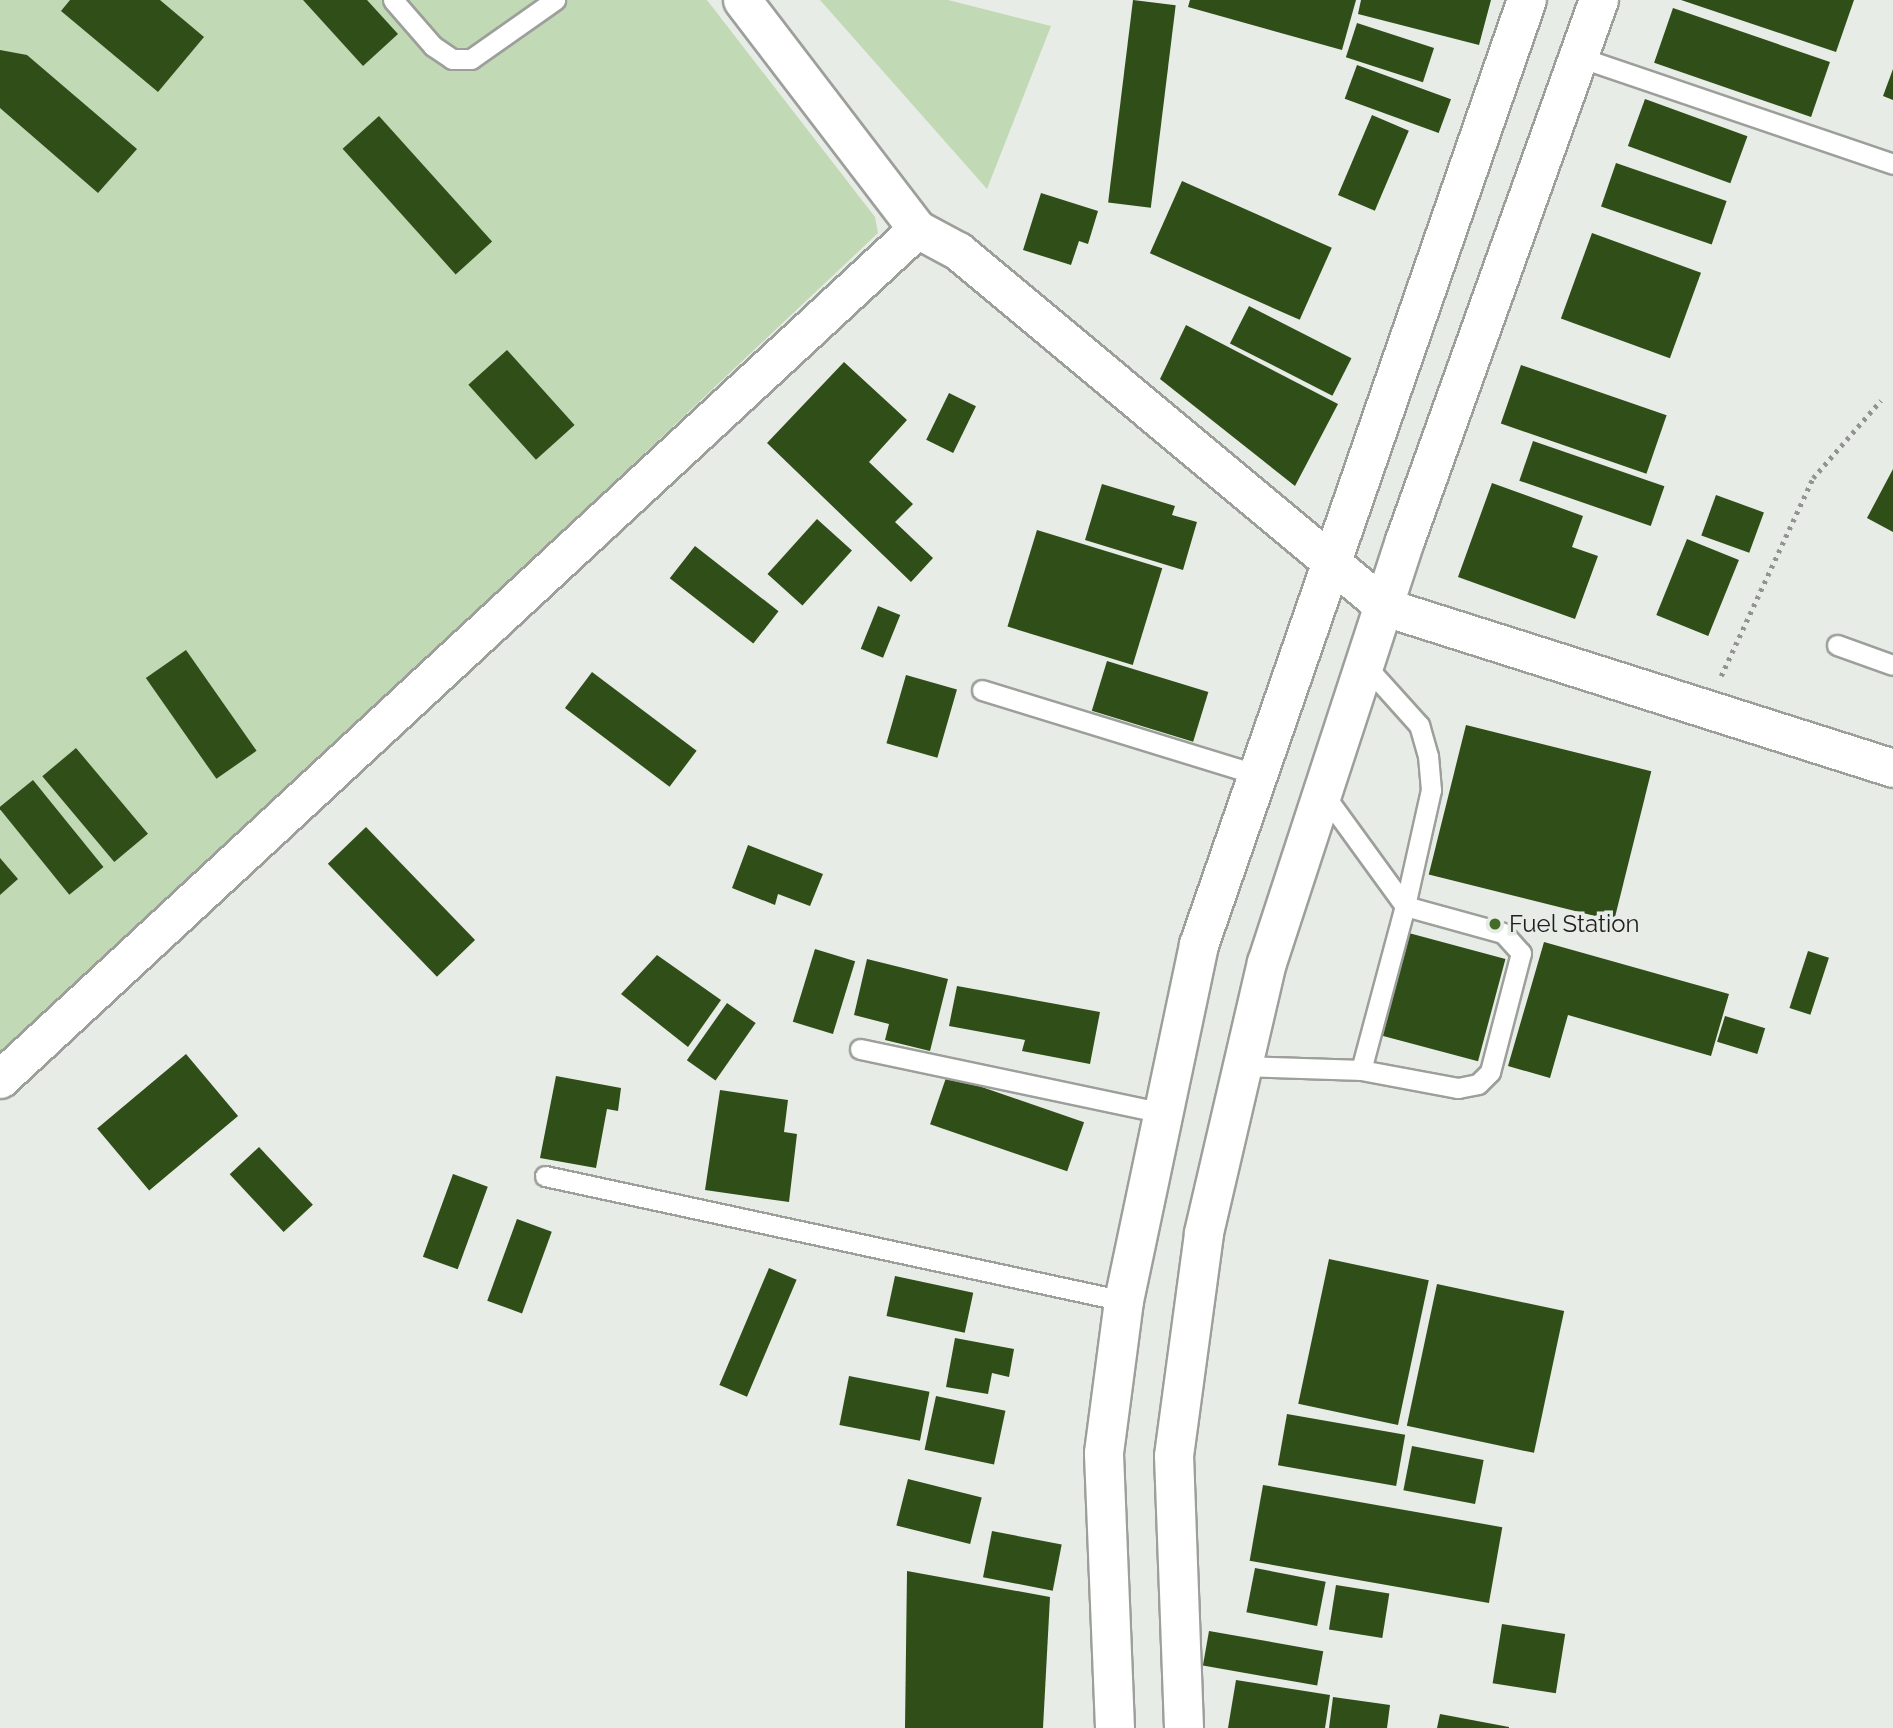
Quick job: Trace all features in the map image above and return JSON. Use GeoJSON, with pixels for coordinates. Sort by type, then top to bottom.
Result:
{"type":"FeatureCollection","features":[{"type":"Feature","properties":{"kind":"highway"},"geometry":{"type":"LineString","coordinates":[[1115,1728],[1104,1453],[1124,1301],[1199,945],[1255,774],[1527,0]]}},
{"type":"Feature","properties":{"kind":"highway"},"geometry":{"type":"LineString","coordinates":[[1184,1728],[1174,1455],[1204,1233],[1267,963],[1364,664],[1599,0]]}},
{"type":"Feature","properties":{"kind":"street"},"geometry":{"type":"LineString","coordinates":[[743,0],[917,229],[958,251],[1331,558],[1385,607],[1893,768]]}},
{"type":"Feature","properties":{"kind":"street"},"geometry":{"type":"LineString","coordinates":[[0,1079],[917,229]]}},
{"type":"Feature","properties":{"kind":"lane"},"geometry":{"type":"LineString","coordinates":[[393,0],[433,46],[452,59],[471,59],[555,0]]}},
{"type":"Feature","properties":{"kind":"lane"},"geometry":{"type":"LineString","coordinates":[[1579,57],[1893,164]]}},
{"type":"Feature","properties":{"kind":"lane"},"geometry":{"type":"LineString","coordinates":[[1837,645],[1893,666]]}},
{"type":"Feature","properties":{"kind":"lane"},"geometry":{"type":"LineString","coordinates":[[1361,1070],[1405,906],[1431,790],[1428,756],[1419,725],[1364,664]]}},
{"type":"Feature","properties":{"kind":"lane"},"geometry":{"type":"LineString","coordinates":[[982,690],[1255,774]]}},
{"type":"Feature","properties":{"kind":"lane"},"geometry":{"type":"LineString","coordinates":[[1243,1066],[1361,1070],[1458,1088],[1478,1084],[1490,1072],[1521,953],[1518,942],[1405,906],[1322,793]]}},
{"type":"Feature","properties":{"kind":"lane"},"geometry":{"type":"LineString","coordinates":[[860,1049],[1164,1113]]}},
{"type":"Feature","properties":{"kind":"lane"},"geometry":{"type":"LineString","coordinates":[[545,1176],[1124,1301]]}},
{"type":"Feature","properties":{"kind":"path"},"geometry":{"type":"LineString","coordinates":[[1705,708],[1813,478],[1881,400]]}},
{"type":"Feature","properties":{"kind":"green space"},"geometry":{"type":"Polygon","coordinates":[[[0,0],[707,0],[875,217],[878,233],[202,871],[0,1052],[0,0]]]}},
{"type":"Feature","properties":{"kind":"green space"},"geometry":{"type":"Polygon","coordinates":[[[820,0],[948,0],[1051,26],[987,189],[820,0]]]}},
{"type":"Feature","properties":{"kind":"building"},"geometry":{"type":"Polygon","coordinates":[[[70,0],[160,0],[204,37],[158,92],[61,11],[70,0]]]}},
{"type":"Feature","properties":{"kind":"building"},"geometry":{"type":"Polygon","coordinates":[[[303,0],[367,0],[398,34],[363,66],[303,0]]]}},
{"type":"Feature","properties":{"kind":"building"},"geometry":{"type":"Polygon","coordinates":[[[1133,0],[1176,5],[1151,208],[1108,202],[1133,0]]]}},
{"type":"Feature","properties":{"kind":"building"},"geometry":{"type":"Polygon","coordinates":[[[1190,0],[1356,0],[1342,50],[1188,7],[1190,0]]]}},
{"type":"Feature","properties":{"kind":"building"},"geometry":{"type":"Polygon","coordinates":[[[1361,0],[1491,0],[1479,45],[1358,14],[1361,0]]]}},
{"type":"Feature","properties":{"kind":"building"},"geometry":{"type":"Polygon","coordinates":[[[1681,0],[1854,0],[1836,52],[1681,0]]]}},
{"type":"Feature","properties":{"kind":"building"},"geometry":{"type":"Polygon","coordinates":[[[1673,8],[1830,62],[1811,117],[1654,63],[1673,8]]]}},
{"type":"Feature","properties":{"kind":"building"},"geometry":{"type":"Polygon","coordinates":[[[1357,23],[1434,48],[1423,82],[1346,57],[1357,23]]]}},
{"type":"Feature","properties":{"kind":"building"},"geometry":{"type":"Polygon","coordinates":[[[0,50],[27,55],[137,149],[98,193],[0,108],[0,50]]]}},
{"type":"Feature","properties":{"kind":"building"},"geometry":{"type":"Polygon","coordinates":[[[1357,65],[1451,99],[1439,133],[1345,99],[1357,65]]]}},
{"type":"Feature","properties":{"kind":"building"},"geometry":{"type":"Polygon","coordinates":[[[1893,69],[1893,100],[1883,96],[1893,69]]]}},
{"type":"Feature","properties":{"kind":"building"},"geometry":{"type":"Polygon","coordinates":[[[1645,99],[1747,136],[1730,183],[1628,146],[1645,99]]]}},
{"type":"Feature","properties":{"kind":"building"},"geometry":{"type":"Polygon","coordinates":[[[1372,115],[1409,131],[1375,211],[1338,195],[1372,115]]]}},
{"type":"Feature","properties":{"kind":"building"},"geometry":{"type":"Polygon","coordinates":[[[379,116],[492,242],[456,274],[343,149],[379,116]]]}},
{"type":"Feature","properties":{"kind":"building"},"geometry":{"type":"Polygon","coordinates":[[[1616,163],[1727,201],[1712,245],[1601,206],[1616,163]]]}},
{"type":"Feature","properties":{"kind":"building"},"geometry":{"type":"Polygon","coordinates":[[[1182,181],[1332,248],[1300,320],[1150,253],[1182,181]]]}},
{"type":"Feature","properties":{"kind":"building"},"geometry":{"type":"Polygon","coordinates":[[[1041,193],[1098,211],[1088,244],[1079,241],[1071,265],[1023,250],[1041,193]]]}},
{"type":"Feature","properties":{"kind":"building"},"geometry":{"type":"Polygon","coordinates":[[[1592,233],[1701,273],[1670,358],[1561,319],[1592,233]]]}},
{"type":"Feature","properties":{"kind":"building"},"geometry":{"type":"Polygon","coordinates":[[[1249,306],[1351,358],[1332,396],[1230,343],[1249,306]]]}},
{"type":"Feature","properties":{"kind":"building"},"geometry":{"type":"Polygon","coordinates":[[[1186,325],[1338,404],[1295,486],[1160,379],[1186,325]]]}},
{"type":"Feature","properties":{"kind":"building"},"geometry":{"type":"Polygon","coordinates":[[[507,350],[575,425],[536,460],[468,385],[507,350]]]}},
{"type":"Feature","properties":{"kind":"building"},"geometry":{"type":"Polygon","coordinates":[[[844,362],[907,420],[869,462],[913,504],[895,522],[933,558],[911,582],[767,443],[844,362]]]}},
{"type":"Feature","properties":{"kind":"building"},"geometry":{"type":"Polygon","coordinates":[[[1521,365],[1667,415],[1646,474],[1501,424],[1521,365]]]}},
{"type":"Feature","properties":{"kind":"building"},"geometry":{"type":"Polygon","coordinates":[[[949,393],[976,406],[953,453],[926,440],[949,393]]]}},
{"type":"Feature","properties":{"kind":"building"},"geometry":{"type":"Polygon","coordinates":[[[1533,441],[1664,486],[1651,526],[1519,481],[1533,441]]]}},
{"type":"Feature","properties":{"kind":"building"},"geometry":{"type":"Polygon","coordinates":[[[1893,469],[1893,532],[1867,518],[1893,469]]]}},
{"type":"Feature","properties":{"kind":"building"},"geometry":{"type":"Polygon","coordinates":[[[1492,483],[1583,516],[1572,547],[1598,556],[1575,619],[1458,577],[1492,483]]]}},
{"type":"Feature","properties":{"kind":"building"},"geometry":{"type":"Polygon","coordinates":[[[1102,484],[1175,506],[1172,515],[1197,522],[1183,570],[1085,540],[1102,484]]]}},
{"type":"Feature","properties":{"kind":"building"},"geometry":{"type":"Polygon","coordinates":[[[1716,495],[1764,512],[1749,553],[1701,535],[1716,495]]]}},
{"type":"Feature","properties":{"kind":"building"},"geometry":{"type":"Polygon","coordinates":[[[817,519],[852,550],[802,605],[767,574],[817,519]]]}},
{"type":"Feature","properties":{"kind":"building"},"geometry":{"type":"Polygon","coordinates":[[[1037,530],[1162,568],[1133,665],[1007,627],[1037,530]]]}},
{"type":"Feature","properties":{"kind":"building"},"geometry":{"type":"Polygon","coordinates":[[[1687,539],[1739,560],[1708,636],[1656,615],[1687,539]]]}},
{"type":"Feature","properties":{"kind":"building"},"geometry":{"type":"Polygon","coordinates":[[[695,546],[779,611],[753,644],[670,578],[695,546]]]}},
{"type":"Feature","properties":{"kind":"building"},"geometry":{"type":"Polygon","coordinates":[[[878,606],[900,615],[883,658],[861,649],[878,606]]]}},
{"type":"Feature","properties":{"kind":"building"},"geometry":{"type":"Polygon","coordinates":[[[186,650],[257,751],[216,779],[146,678],[186,650]]]}},
{"type":"Feature","properties":{"kind":"building"},"geometry":{"type":"Polygon","coordinates":[[[1107,661],[1208,692],[1193,742],[1092,711],[1107,661]]]}},
{"type":"Feature","properties":{"kind":"building"},"geometry":{"type":"Polygon","coordinates":[[[592,672],[697,751],[670,787],[565,708],[592,672]]]}},
{"type":"Feature","properties":{"kind":"building"},"geometry":{"type":"Polygon","coordinates":[[[906,675],[957,690],[937,758],[886,743],[906,675]]]}},
{"type":"Feature","properties":{"kind":"building"},"geometry":{"type":"Polygon","coordinates":[[[1466,725],[1651,771],[1614,921],[1429,874],[1466,725]]]}},
{"type":"Feature","properties":{"kind":"building"},"geometry":{"type":"Polygon","coordinates":[[[76,748],[148,834],[114,862],[42,776],[76,748]]]}},
{"type":"Feature","properties":{"kind":"building"},"geometry":{"type":"Polygon","coordinates":[[[33,780],[103,867],[69,895],[0,809],[33,780]]]}},
{"type":"Feature","properties":{"kind":"building"},"geometry":{"type":"Polygon","coordinates":[[[366,827],[475,940],[437,977],[328,864],[366,827]]]}},
{"type":"Feature","properties":{"kind":"building"},"geometry":{"type":"Polygon","coordinates":[[[748,845],[823,874],[810,906],[778,894],[775,905],[732,888],[748,845]]]}},
{"type":"Feature","properties":{"kind":"building"},"geometry":{"type":"Polygon","coordinates":[[[0,858],[18,879],[0,895],[0,858]]]}},
{"type":"Feature","properties":{"kind":"building"},"geometry":{"type":"Polygon","coordinates":[[[1405,932],[1505,959],[1478,1061],[1378,1034],[1405,932]]]}},
{"type":"Feature","properties":{"kind":"building"},"geometry":{"type":"Polygon","coordinates":[[[1544,942],[1729,994],[1711,1056],[1568,1015],[1550,1078],[1508,1066],[1544,942]]]}},
{"type":"Feature","properties":{"kind":"building"},"geometry":{"type":"Polygon","coordinates":[[[815,949],[855,961],[833,1034],[793,1022],[815,949]]]}},
{"type":"Feature","properties":{"kind":"building"},"geometry":{"type":"Polygon","coordinates":[[[1808,951],[1829,958],[1810,1015],[1789,1008],[1808,951]]]}},
{"type":"Feature","properties":{"kind":"building"},"geometry":{"type":"Polygon","coordinates":[[[657,955],[721,1000],[688,1047],[621,994],[657,955]]]}},
{"type":"Feature","properties":{"kind":"building"},"geometry":{"type":"Polygon","coordinates":[[[867,959],[948,979],[930,1051],[885,1040],[889,1024],[854,1015],[867,959]]]}},
{"type":"Feature","properties":{"kind":"building"},"geometry":{"type":"Polygon","coordinates":[[[957,986],[1100,1012],[1090,1064],[1022,1051],[1025,1040],[949,1026],[957,986]]]}},
{"type":"Feature","properties":{"kind":"building"},"geometry":{"type":"Polygon","coordinates":[[[727,1003],[756,1023],[716,1080],[687,1060],[727,1003]]]}},
{"type":"Feature","properties":{"kind":"building"},"geometry":{"type":"Polygon","coordinates":[[[1725,1016],[1765,1028],[1757,1054],[1717,1042],[1725,1016]]]}},
{"type":"Feature","properties":{"kind":"building"},"geometry":{"type":"Polygon","coordinates":[[[186,1054],[238,1116],[149,1191],[97,1129],[186,1054]]]}},
{"type":"Feature","properties":{"kind":"building"},"geometry":{"type":"Polygon","coordinates":[[[947,1075],[1084,1122],[1067,1171],[930,1124],[947,1075]]]}},
{"type":"Feature","properties":{"kind":"building"},"geometry":{"type":"Polygon","coordinates":[[[556,1076],[621,1088],[618,1111],[607,1109],[596,1168],[540,1158],[556,1076]]]}},
{"type":"Feature","properties":{"kind":"building"},"geometry":{"type":"Polygon","coordinates":[[[720,1090],[788,1100],[784,1132],[797,1134],[789,1202],[705,1190],[720,1090]]]}},
{"type":"Feature","properties":{"kind":"building"},"geometry":{"type":"Polygon","coordinates":[[[259,1147],[313,1205],[284,1232],[230,1174],[259,1147]]]}},
{"type":"Feature","properties":{"kind":"building"},"geometry":{"type":"Polygon","coordinates":[[[453,1174],[488,1187],[458,1269],[423,1257],[453,1174]]]}},
{"type":"Feature","properties":{"kind":"building"},"geometry":{"type":"Polygon","coordinates":[[[517,1219],[552,1232],[522,1313],[487,1301],[517,1219]]]}},
{"type":"Feature","properties":{"kind":"building"},"geometry":{"type":"Polygon","coordinates":[[[1329,1259],[1429,1280],[1398,1425],[1298,1404],[1329,1259]]]}},
{"type":"Feature","properties":{"kind":"building"},"geometry":{"type":"Polygon","coordinates":[[[769,1268],[797,1280],[747,1397],[719,1385],[769,1268]]]}},
{"type":"Feature","properties":{"kind":"building"},"geometry":{"type":"Polygon","coordinates":[[[895,1276],[973,1293],[965,1333],[886,1316],[895,1276]]]}},
{"type":"Feature","properties":{"kind":"building"},"geometry":{"type":"Polygon","coordinates":[[[1437,1284],[1564,1311],[1534,1453],[1407,1426],[1437,1284]]]}},
{"type":"Feature","properties":{"kind":"building"},"geometry":{"type":"Polygon","coordinates":[[[955,1338],[1014,1349],[1009,1377],[992,1373],[988,1394],[946,1387],[955,1338]]]}},
{"type":"Feature","properties":{"kind":"building"},"geometry":{"type":"Polygon","coordinates":[[[849,1376],[929,1392],[920,1441],[839,1425],[849,1376]]]}},
{"type":"Feature","properties":{"kind":"building"},"geometry":{"type":"Polygon","coordinates":[[[936,1396],[1005,1411],[994,1465],[925,1450],[936,1396]]]}},
{"type":"Feature","properties":{"kind":"building"},"geometry":{"type":"Polygon","coordinates":[[[1287,1414],[1405,1435],[1396,1486],[1278,1465],[1287,1414]]]}},
{"type":"Feature","properties":{"kind":"building"},"geometry":{"type":"Polygon","coordinates":[[[1412,1446],[1484,1460],[1475,1504],[1403,1490],[1412,1446]]]}},
{"type":"Feature","properties":{"kind":"building"},"geometry":{"type":"Polygon","coordinates":[[[908,1479],[982,1497],[970,1544],[896,1526],[908,1479]]]}},
{"type":"Feature","properties":{"kind":"building"},"geometry":{"type":"Polygon","coordinates":[[[1263,1485],[1502,1527],[1489,1603],[1250,1561],[1263,1485]]]}},
{"type":"Feature","properties":{"kind":"building"},"geometry":{"type":"Polygon","coordinates":[[[992,1531],[1062,1545],[1053,1591],[983,1577],[992,1531]]]}},
{"type":"Feature","properties":{"kind":"building"},"geometry":{"type":"Polygon","coordinates":[[[1255,1568],[1326,1582],[1317,1626],[1246,1612],[1255,1568]]]}},
{"type":"Feature","properties":{"kind":"building"},"geometry":{"type":"Polygon","coordinates":[[[907,1571],[1050,1597],[1043,1728],[905,1728],[907,1571]]]}},
{"type":"Feature","properties":{"kind":"building"},"geometry":{"type":"Polygon","coordinates":[[[1336,1585],[1389,1593],[1382,1638],[1329,1629],[1336,1585]]]}},
{"type":"Feature","properties":{"kind":"building"},"geometry":{"type":"Polygon","coordinates":[[[1502,1624],[1565,1634],[1556,1693],[1493,1683],[1502,1624]]]}},
{"type":"Feature","properties":{"kind":"building"},"geometry":{"type":"Polygon","coordinates":[[[1209,1631],[1323,1651],[1317,1686],[1203,1665],[1209,1631]]]}},
{"type":"Feature","properties":{"kind":"building"},"geometry":{"type":"Polygon","coordinates":[[[1236,1680],[1330,1695],[1325,1728],[1228,1728],[1236,1680]]]}},
{"type":"Feature","properties":{"kind":"building"},"geometry":{"type":"Polygon","coordinates":[[[1333,1697],[1390,1705],[1387,1728],[1329,1728],[1333,1697]]]}},
{"type":"Feature","properties":{"kind":"building"},"geometry":{"type":"Polygon","coordinates":[[[1440,1714],[1509,1727],[1509,1728],[1437,1728],[1440,1714]]]}},
{"type":"Feature","properties":{"kind":"place","name":"Fuel Station"},"geometry":{"type":"Point","coordinates":[1495,924]}}]}
